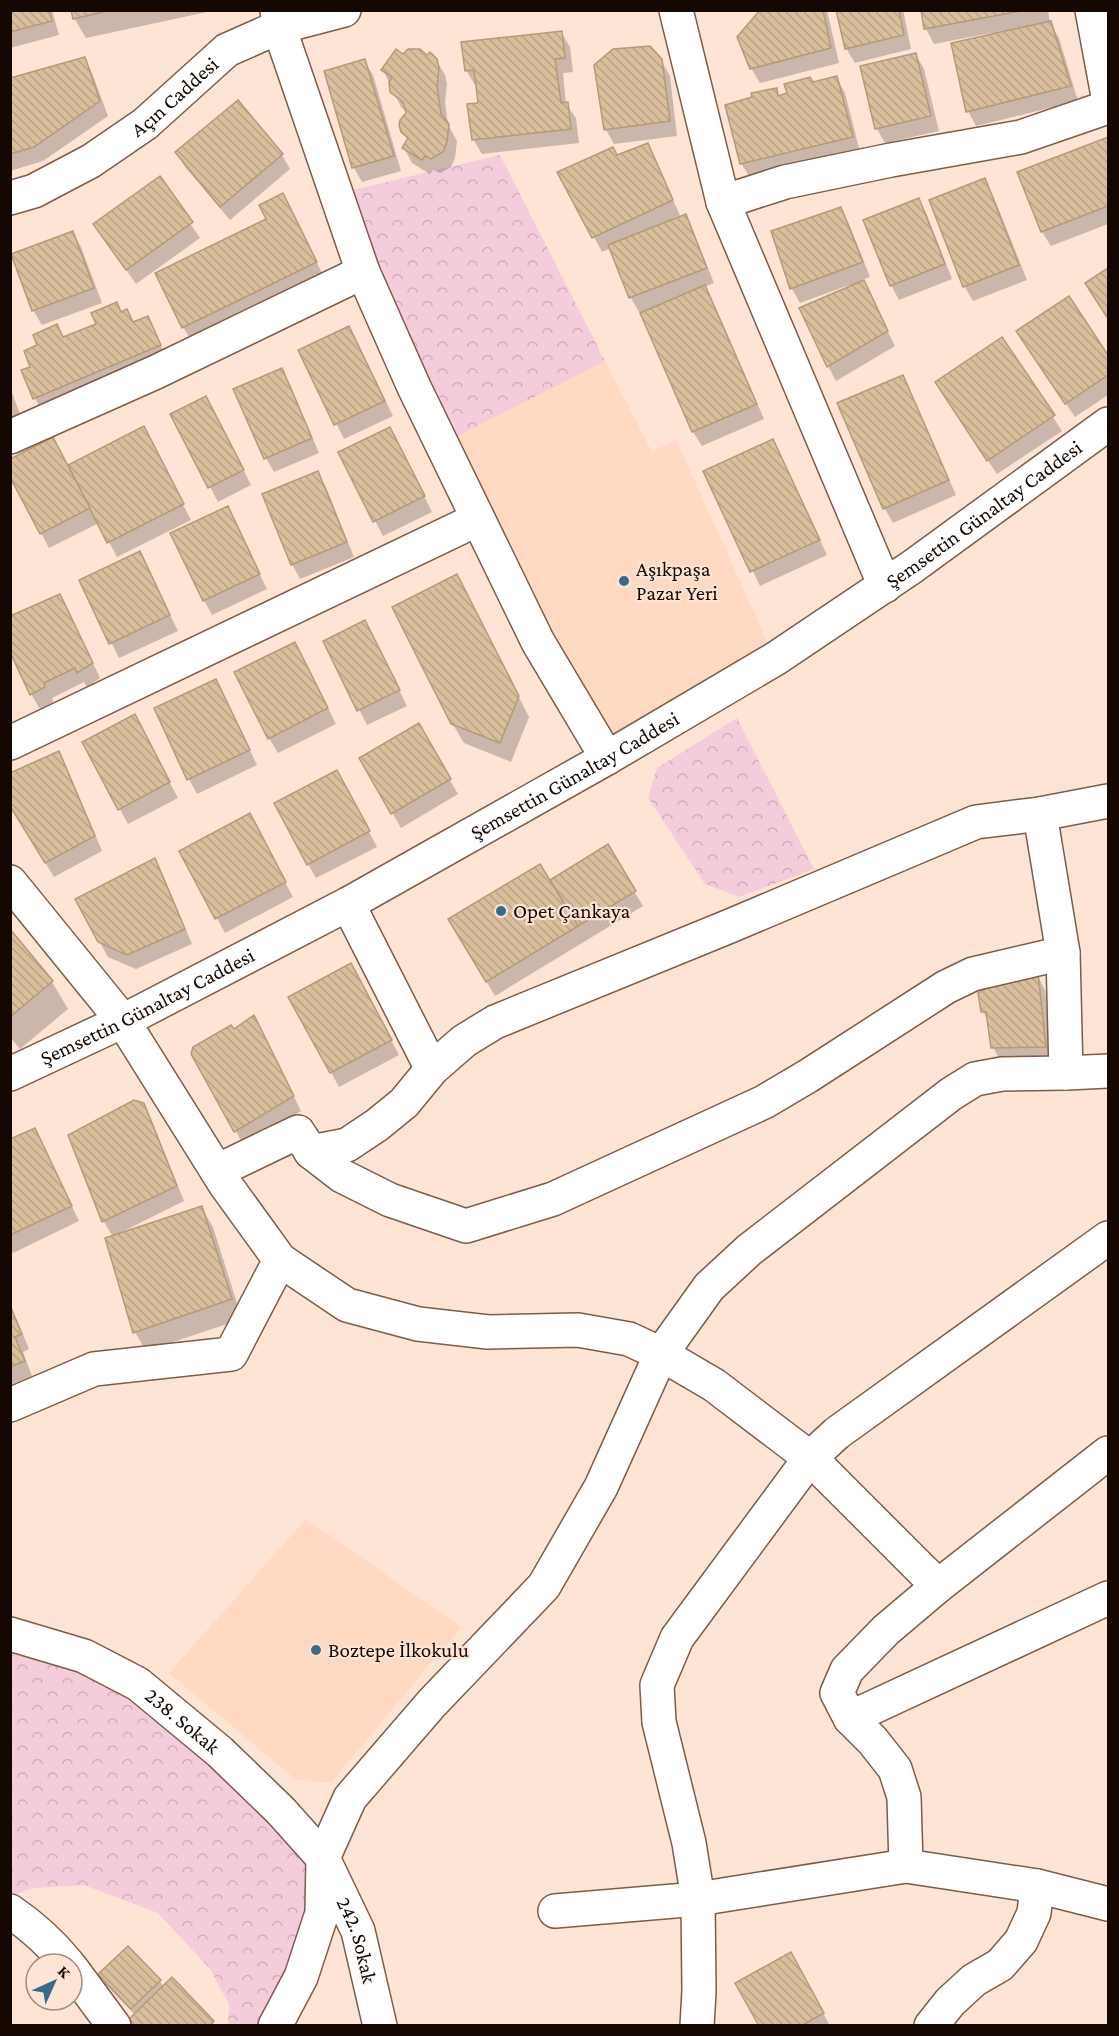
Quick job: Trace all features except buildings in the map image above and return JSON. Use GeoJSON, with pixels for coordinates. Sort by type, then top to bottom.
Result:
{"type":"FeatureCollection","features":[{"type":"Feature","properties":{"kind":"street","name":"Açın Caddesi"},"geometry":{"type":"LineString","coordinates":[[10,198],[34,191],[91,161],[145,124],[227,50],[278,19],[344,10]]}},
{"type":"Feature","properties":{"kind":"street"},"geometry":{"type":"LineString","coordinates":[[676,10],[723,202],[885,585]]}},
{"type":"Feature","properties":{"kind":"street"},"geometry":{"type":"LineString","coordinates":[[1092,10],[1108,96]]}},
{"type":"Feature","properties":{"kind":"street"},"geometry":{"type":"LineString","coordinates":[[278,19],[363,272],[414,387],[538,642],[607,758]]}},
{"type":"Feature","properties":{"kind":"street"},"geometry":{"type":"LineString","coordinates":[[723,202],[785,182],[891,160],[1022,137],[1108,107]]}},
{"type":"Feature","properties":{"kind":"street"},"geometry":{"type":"LineString","coordinates":[[10,437],[156,372],[363,272]]}},
{"type":"Feature","properties":{"kind":"street","name":"Şemsettin Günaltay Caddesi"},"geometry":{"type":"LineString","coordinates":[[10,1074],[123,1022],[348,904],[607,758],[776,659],[885,585],[1108,424]]}},
{"type":"Feature","properties":{"kind":"street"},"geometry":{"type":"LineString","coordinates":[[10,743],[478,519]]}},
{"type":"Feature","properties":{"kind":"street"},"geometry":{"type":"LineString","coordinates":[[311,1152],[347,1145],[377,1125],[404,1103],[432,1069],[465,1041],[495,1022],[976,822],[1040,814],[1108,801]]}},
{"type":"Feature","properties":{"kind":"street"},"geometry":{"type":"LineString","coordinates":[[1040,814],[1063,953],[1066,1073]]}},
{"type":"Feature","properties":{"kind":"street"},"geometry":{"type":"LineString","coordinates":[[10,882],[123,1022],[217,1172],[279,1260],[347,1305],[418,1324],[488,1332],[578,1330],[629,1339],[661,1354],[714,1385],[810,1458],[938,1586]]}},
{"type":"Feature","properties":{"kind":"street"},"geometry":{"type":"LineString","coordinates":[[348,904],[432,1069]]}},
{"type":"Feature","properties":{"kind":"street"},"geometry":{"type":"LineString","coordinates":[[217,1172],[298,1132],[311,1152],[342,1176],[390,1200],[466,1226],[553,1199],[764,1102],[946,987],[972,974],[1063,953]]}},
{"type":"Feature","properties":{"kind":"street"},"geometry":{"type":"LineString","coordinates":[[275,2025],[301,1977],[322,1913],[322,1858],[350,1798],[432,1703],[544,1586],[601,1487],[661,1354],[709,1287],[748,1250],[951,1094],[975,1079],[1002,1074],[1108,1071]]}},
{"type":"Feature","properties":{"kind":"street"},"geometry":{"type":"LineString","coordinates":[[697,2025],[698,1899],[688,1843],[659,1722],[657,1685],[677,1638],[810,1458],[837,1433],[1108,1238]]}},
{"type":"Feature","properties":{"kind":"street"},"geometry":{"type":"LineString","coordinates":[[10,1405],[94,1370],[231,1354],[279,1260]]}},
{"type":"Feature","properties":{"kind":"street"},"geometry":{"type":"LineString","coordinates":[[906,1866],[904,1797],[895,1769],[873,1741],[850,1718],[837,1693],[847,1670],[886,1630],[938,1586],[1108,1453]]}},
{"type":"Feature","properties":{"kind":"street"},"geometry":{"type":"LineString","coordinates":[[850,1718],[1108,1598]]}},
{"type":"Feature","properties":{"kind":"street","name":"238. Sokak"},"geometry":{"type":"LineString","coordinates":[[10,1634],[84,1656],[138,1683],[227,1759],[281,1811],[322,1858]]}},
{"type":"Feature","properties":{"kind":"street","name":"242. Sokak"},"geometry":{"type":"LineString","coordinates":[[322,1858],[358,1931],[380,2025]]}},
{"type":"Feature","properties":{"kind":"street"},"geometry":{"type":"LineString","coordinates":[[555,1911],[698,1899],[906,1866],[1037,1887],[1108,1904]]}},
{"type":"Feature","properties":{"kind":"street"},"geometry":{"type":"LineString","coordinates":[[931,2025],[974,1980],[1000,1965],[1021,1941],[1034,1913],[1037,1887]]}},
{"type":"Feature","properties":{"kind":"street"},"geometry":{"type":"LineString","coordinates":[[10,1911],[29,1923],[58,1952]]}},
{"type":"Feature","properties":{"kind":"street"},"geometry":{"type":"LineString","coordinates":[[84,1985],[114,2025]]}},
{"type":"Feature","properties":{"kind":"shaded area","name":"Aşıkpaşa Pazar Yeri"},"geometry":{"type":"Polygon","coordinates":[[[605,361],[652,452],[676,440],[775,659],[607,758],[442,444],[605,361]]]}},
{"type":"Feature","properties":{"kind":"shaded area","name":"Boztepe İlkokulu"},"geometry":{"type":"Polygon","coordinates":[[[306,1519],[461,1627],[331,1783],[295,1779],[169,1673],[306,1519]]]}},
{"type":"Feature","properties":{"kind":"green space"},"geometry":{"type":"Polygon","coordinates":[[[500,155],[605,361],[442,444],[336,194],[500,155]]]}},
{"type":"Feature","properties":{"kind":"green space"},"geometry":{"type":"Polygon","coordinates":[[[737,718],[814,869],[739,897],[705,884],[648,798],[657,768],[737,718]]]}},
{"type":"Feature","properties":{"kind":"green space"},"geometry":{"type":"Polygon","coordinates":[[[10,1634],[84,1656],[323,1858],[275,2025],[228,2025],[229,2004],[210,1969],[158,1913],[84,1885],[33,1888],[11,1896],[10,1634]]]}},
{"type":"Feature","properties":{"kind":"place","name":"Aşıkpaşa Pazar Yeri"},"geometry":{"type":"Point","coordinates":[624,581]}},
{"type":"Feature","properties":{"kind":"place","name":"Opet Çankaya"},"geometry":{"type":"Point","coordinates":[501,911]}},
{"type":"Feature","properties":{"kind":"place","name":"Boztepe İlkokulu"},"geometry":{"type":"Point","coordinates":[316,1650]}}]}
